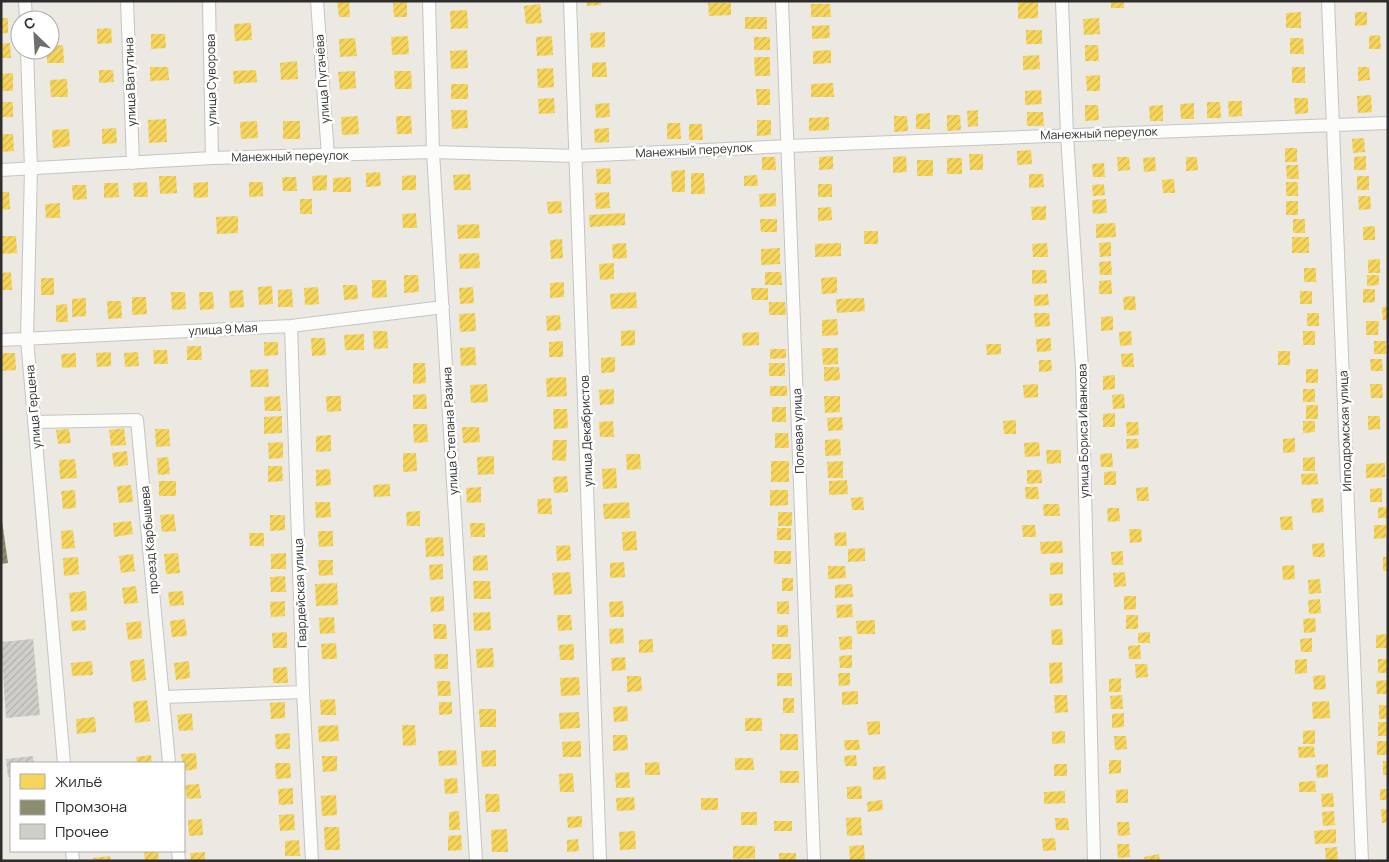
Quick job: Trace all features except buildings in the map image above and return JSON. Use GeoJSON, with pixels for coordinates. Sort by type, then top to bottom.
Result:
{"type":"FeatureCollection","features":[{"type":"Feature","properties":{"kind":"street","name":"улица Ватутина"},"geometry":{"type":"LineString","coordinates":[[127,1],[133,163]]}},
{"type":"Feature","properties":{"kind":"street","name":"улица Суворова"},"geometry":{"type":"LineString","coordinates":[[209,1],[212,158]]}},
{"type":"Feature","properties":{"kind":"street","name":"улица Пугачёва"},"geometry":{"type":"LineString","coordinates":[[317,1],[328,156]]}},
{"type":"Feature","properties":{"kind":"street","name":"улица Степана Разина"},"geometry":{"type":"LineString","coordinates":[[429,1],[433,152],[476,861]]}},
{"type":"Feature","properties":{"kind":"street","name":"улица Декабристов"},"geometry":{"type":"LineString","coordinates":[[570,1],[577,156],[600,861]]}},
{"type":"Feature","properties":{"kind":"street","name":"Полевая улица"},"geometry":{"type":"LineString","coordinates":[[782,1],[814,861]]}},
{"type":"Feature","properties":{"kind":"street","name":"улица Бориса Иванкова"},"geometry":{"type":"LineString","coordinates":[[1062,1],[1067,134],[1082,368],[1094,861]]}},
{"type":"Feature","properties":{"kind":"street","name":"Ипподромская улица"},"geometry":{"type":"LineString","coordinates":[[1328,1],[1362,861]]}},
{"type":"Feature","properties":{"kind":"street","name":"улица Герцена"},"geometry":{"type":"LineString","coordinates":[[27,60],[31,169],[27,339],[64,762]]}},
{"type":"Feature","properties":{"kind":"street","name":"Манежный переулок"},"geometry":{"type":"LineString","coordinates":[[1,170],[212,158],[433,152],[577,156],[1334,123],[1388,123]]}},
{"type":"Feature","properties":{"kind":"street","name":"улица 9 Мая"},"geometry":{"type":"LineString","coordinates":[[1,340],[291,326],[443,307]]}},
{"type":"Feature","properties":{"kind":"street","name":"Гвардейская улица"},"geometry":{"type":"LineString","coordinates":[[291,326],[303,692],[312,861]]}},
{"type":"Feature","properties":{"kind":"street","name":"проезд Карбышева"},"geometry":{"type":"LineString","coordinates":[[34,422],[137,420],[169,762]]}},
{"type":"Feature","properties":{"kind":"street"},"geometry":{"type":"LineString","coordinates":[[163,697],[303,692]]}}]}
